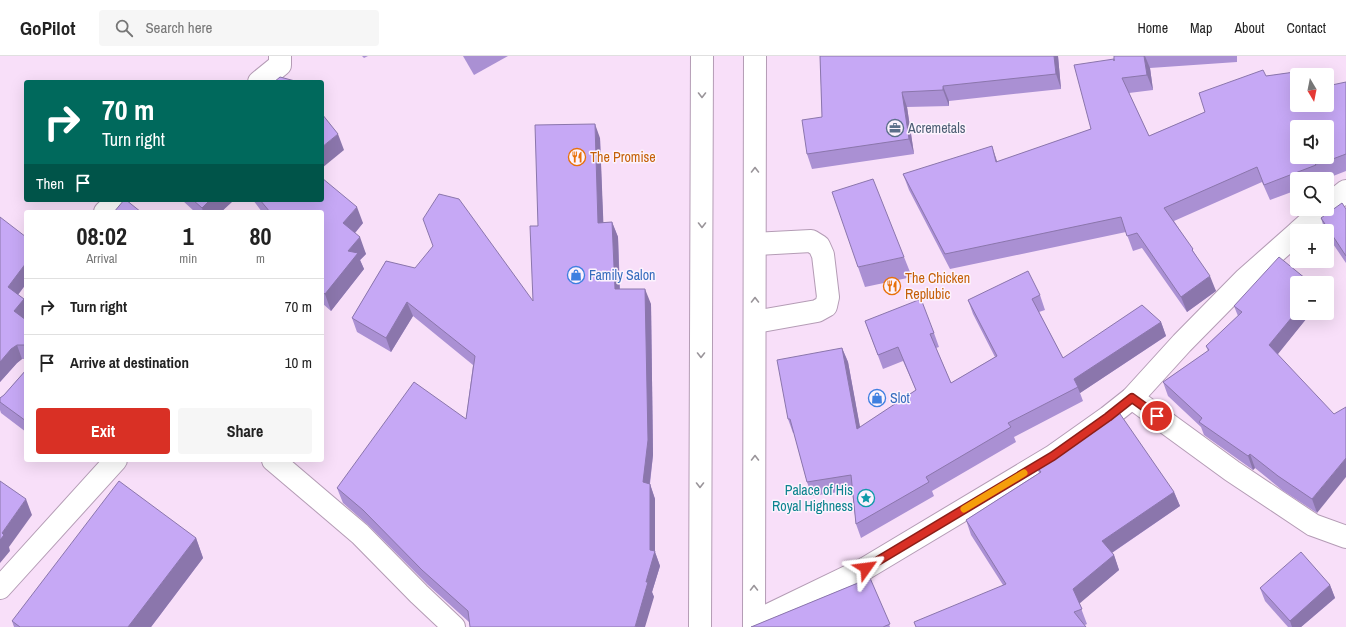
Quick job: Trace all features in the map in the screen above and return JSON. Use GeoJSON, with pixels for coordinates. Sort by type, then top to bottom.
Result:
{"type":"FeatureCollection","features":[{"type":"Feature","properties":{"kind":"street"},"geometry":{"type":"LineString","coordinates":[[261,80],[280,65],[280,56]]}},
{"type":"Feature","properties":{"kind":"street"},"geometry":{"type":"LineString","coordinates":[[700,627],[702,56]]}},
{"type":"Feature","properties":{"kind":"street"},"geometry":{"type":"LineString","coordinates":[[755,56],[754,624],[866,568],[1053,456],[1108,417],[1132,398],[1182,342],[1246,279],[1290,239]]}},
{"type":"Feature","properties":{"kind":"street"},"geometry":{"type":"LineString","coordinates":[[1334,200],[1346,191]]}},
{"type":"Feature","properties":{"kind":"street"},"geometry":{"type":"LineString","coordinates":[[107,210],[116,202]]}},
{"type":"Feature","properties":{"kind":"street"},"geometry":{"type":"LineString","coordinates":[[1307,224],[1316,216]]}},
{"type":"Feature","properties":{"kind":"street"},"geometry":{"type":"LineString","coordinates":[[755,244],[811,241],[819,246],[823,255],[828,297],[826,306],[817,311],[755,322]]}},
{"type":"Feature","properties":{"kind":"street"},"geometry":{"type":"LineString","coordinates":[[1132,398],[1232,471],[1313,525],[1346,537]]}},
{"type":"Feature","properties":{"kind":"street"},"geometry":{"type":"LineString","coordinates":[[0,588],[114,462]]}},
{"type":"Feature","properties":{"kind":"street"},"geometry":{"type":"LineString","coordinates":[[275,462],[360,534],[454,627]]}},
{"type":"Feature","properties":{"kind":"building"},"geometry":{"type":"Polygon","coordinates":[[[820,56],[1054,56],[1056,74],[943,86],[943,90],[902,92],[909,139],[807,154],[802,120],[822,117],[820,56]]]}},
{"type":"Feature","properties":{"kind":"building"},"geometry":{"type":"Polygon","coordinates":[[[1114,56],[1144,56],[1147,75],[1122,78],[1149,136],[1205,112],[1199,93],[1263,70],[1266,76],[1290,73],[1290,112],[1334,112],[1334,85],[1346,82],[1346,154],[1334,158],[1334,120],[1290,120],[1290,164],[1316,165],[1298,172],[1290,172],[1290,175],[1264,185],[1257,167],[1164,208],[1210,276],[1181,297],[1137,233],[1127,236],[1121,217],[945,254],[903,174],[992,146],[996,162],[1091,129],[1074,65],[1114,59],[1114,56]]]}},
{"type":"Feature","properties":{"kind":"building"},"geometry":{"type":"Polygon","coordinates":[[[280,77],[291,80],[276,80],[280,77]]]}},
{"type":"Feature","properties":{"kind":"building"},"geometry":{"type":"Polygon","coordinates":[[[324,116],[338,134],[324,145],[324,116]]]}},
{"type":"Feature","properties":{"kind":"building"},"geometry":{"type":"Polygon","coordinates":[[[595,124],[598,223],[612,222],[615,289],[645,289],[648,440],[643,482],[650,484],[650,550],[655,551],[646,582],[648,582],[635,627],[470,627],[468,611],[422,570],[363,510],[337,488],[414,382],[466,419],[475,356],[407,302],[386,338],[352,318],[386,261],[415,268],[433,246],[423,219],[439,194],[459,199],[533,301],[530,226],[538,226],[535,125],[595,124]]]}},
{"type":"Feature","properties":{"kind":"building"},"geometry":{"type":"Polygon","coordinates":[[[873,179],[904,257],[858,267],[832,192],[873,179]]]}},
{"type":"Feature","properties":{"kind":"building"},"geometry":{"type":"Polygon","coordinates":[[[324,180],[357,207],[343,223],[360,237],[348,251],[358,253],[325,294],[324,210],[268,210],[262,202],[324,202],[324,180]]]}},
{"type":"Feature","properties":{"kind":"building"},"geometry":{"type":"Polygon","coordinates":[[[122,202],[128,202],[138,210],[116,210],[122,202]]]}},
{"type":"Feature","properties":{"kind":"building"},"geometry":{"type":"Polygon","coordinates":[[[195,202],[208,202],[202,208],[195,202]]]}},
{"type":"Feature","properties":{"kind":"building"},"geometry":{"type":"Polygon","coordinates":[[[1342,203],[1346,209],[1346,256],[1334,238],[1334,224],[1325,224],[1321,218],[1324,216],[1334,216],[1334,209],[1342,203]]]}},
{"type":"Feature","properties":{"kind":"building"},"geometry":{"type":"Polygon","coordinates":[[[0,217],[24,235],[24,266],[8,287],[24,299],[14,311],[24,318],[24,345],[17,345],[11,349],[0,362],[0,217]]]}},
{"type":"Feature","properties":{"kind":"building"},"geometry":{"type":"Polygon","coordinates":[[[1279,257],[1290,266],[1290,268],[1293,268],[1302,276],[1290,276],[1290,320],[1269,345],[1334,414],[1346,407],[1346,458],[1312,499],[1278,476],[1250,454],[1248,456],[1199,422],[1202,418],[1163,382],[1209,350],[1206,346],[1242,312],[1234,306],[1279,257]]]}},
{"type":"Feature","properties":{"kind":"building"},"geometry":{"type":"Polygon","coordinates":[[[1028,271],[1040,295],[1032,299],[1063,358],[1142,305],[1161,322],[1074,379],[1078,387],[1008,423],[1011,427],[926,477],[929,482],[856,524],[851,475],[807,482],[790,419],[788,419],[777,360],[842,348],[857,429],[916,390],[898,347],[878,355],[865,321],[921,299],[934,333],[930,334],[951,383],[997,356],[968,300],[1028,271]]]}},
{"type":"Feature","properties":{"kind":"building"},"geometry":{"type":"Polygon","coordinates":[[[24,372],[24,420],[0,402],[0,398],[24,372]]]}},
{"type":"Feature","properties":{"kind":"building"},"geometry":{"type":"Polygon","coordinates":[[[1118,411],[1174,492],[1102,541],[1114,555],[1073,589],[1082,609],[1074,612],[1086,627],[916,627],[914,622],[1006,584],[966,520],[1041,472],[1037,467],[1118,411]]]}},
{"type":"Feature","properties":{"kind":"building"},"geometry":{"type":"Polygon","coordinates":[[[0,481],[26,499],[2,533],[4,535],[0,540],[0,481]]]}},
{"type":"Feature","properties":{"kind":"building"},"geometry":{"type":"Polygon","coordinates":[[[119,481],[196,538],[128,627],[20,627],[12,621],[119,481]]]}},
{"type":"Feature","properties":{"kind":"building"},"geometry":{"type":"Polygon","coordinates":[[[1301,552],[1330,585],[1290,621],[1260,588],[1301,552]]]}},
{"type":"Feature","properties":{"kind":"building"},"geometry":{"type":"Polygon","coordinates":[[[870,578],[890,624],[883,627],[751,627],[870,578]]]}},
{"type":"Feature","properties":{"kind":"slow traffic"},"geometry":{"type":"LineString","coordinates":[[964,509],[1024,473]]}},
{"type":"Feature","properties":{"kind":"place","name":"Acremetals"},"geometry":{"type":"Point","coordinates":[895,128]}},
{"type":"Feature","properties":{"kind":"place","name":"The Promise"},"geometry":{"type":"Point","coordinates":[577,157]}},
{"type":"Feature","properties":{"kind":"place","name":"Family Salon"},"geometry":{"type":"Point","coordinates":[576,275]}},
{"type":"Feature","properties":{"kind":"place","name":"The Chicken Replubic"},"geometry":{"type":"Point","coordinates":[892,286]}},
{"type":"Feature","properties":{"kind":"place","name":"Slot"},"geometry":{"type":"Point","coordinates":[877,398]}},
{"type":"Feature","properties":{"kind":"place","name":"Palace of His Royal Highness"},"geometry":{"type":"Point","coordinates":[866,498]}},
{"type":"Feature","properties":{"kind":"route"},"geometry":{"type":"LineString","coordinates":[[866,568],[1053,456],[1132,398],[1157,416]]}}]}
